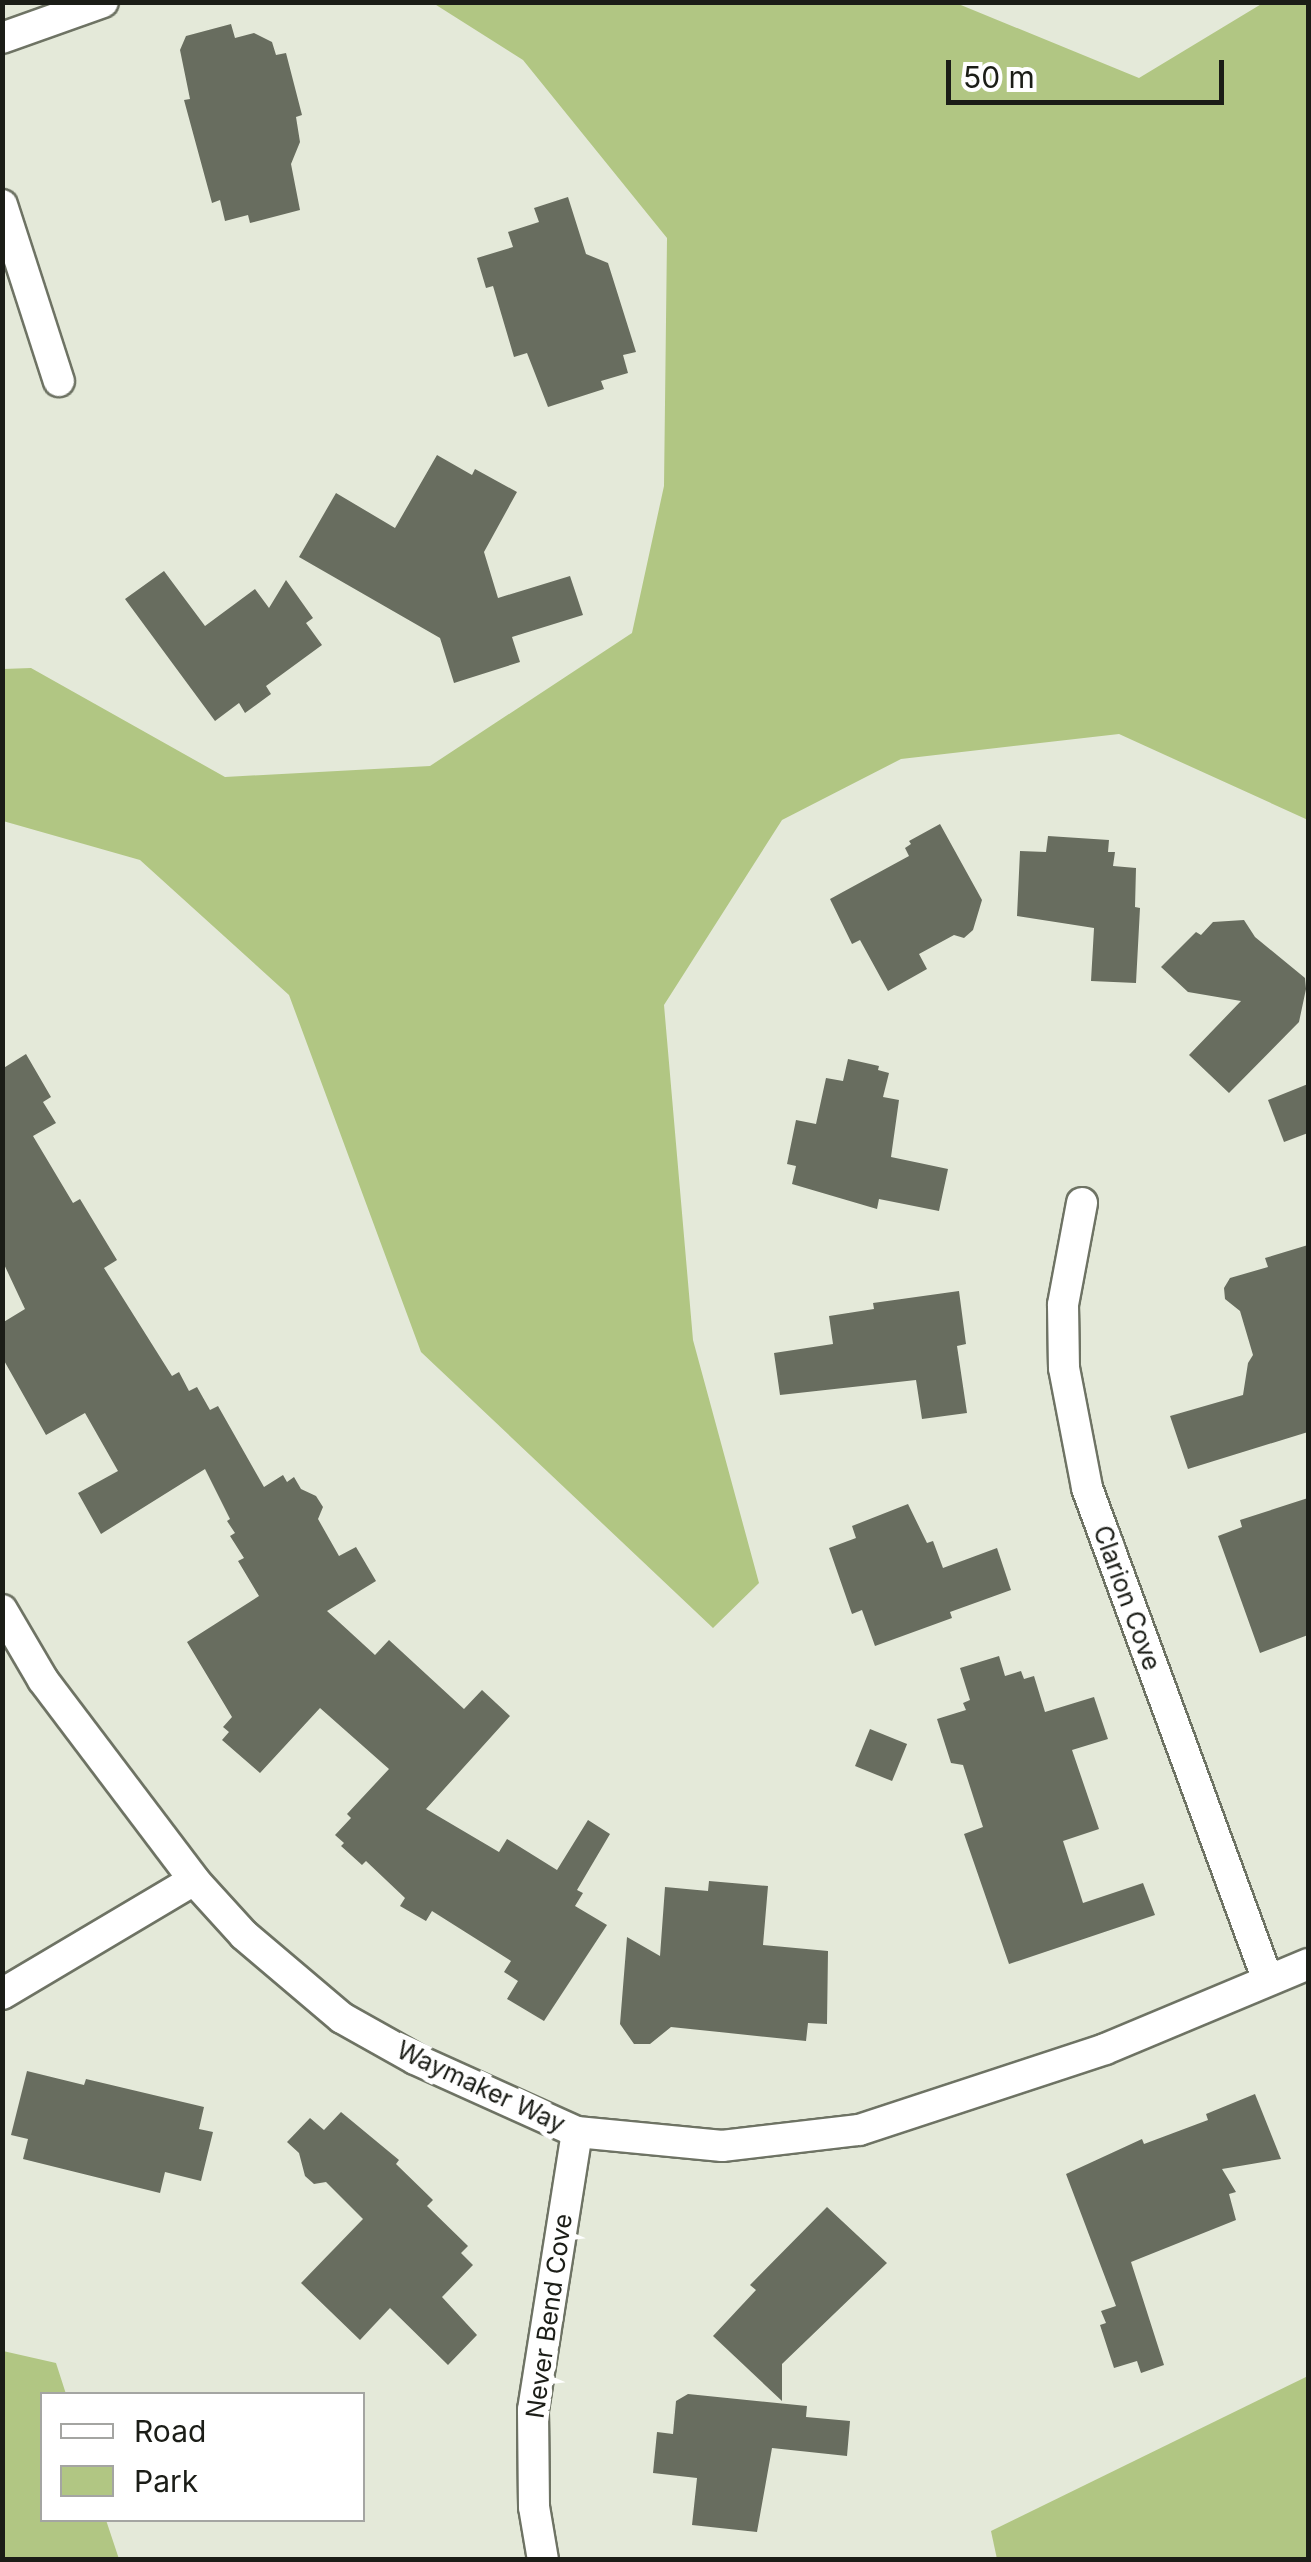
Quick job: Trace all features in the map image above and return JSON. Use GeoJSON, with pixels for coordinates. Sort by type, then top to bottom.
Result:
{"type":"FeatureCollection","features":[{"type":"Feature","properties":{"kind":"street"},"geometry":{"type":"LineString","coordinates":[[2,38],[103,2]]}},
{"type":"Feature","properties":{"kind":"street"},"geometry":{"type":"LineString","coordinates":[[2,205],[59,382]]}},
{"type":"Feature","properties":{"kind":"street","name":"Clarion Cove"},"geometry":{"type":"LineString","coordinates":[[1082,1203],[1063,1304],[1064,1368],[1087,1488],[1267,1978]]}},
{"type":"Feature","properties":{"kind":"street","name":"Waymaker Way"},"geometry":{"type":"LineString","coordinates":[[2,1610],[43,1680],[194,1880],[244,1936],[342,2018],[416,2059],[577,2132],[722,2146],[859,2130],[1105,2050],[1267,1978],[1308,1964]]}},
{"type":"Feature","properties":{"kind":"street"},"geometry":{"type":"LineString","coordinates":[[2,1994],[194,1880]]}},
{"type":"Feature","properties":{"kind":"street","name":"Never Bend Cove"},"geometry":{"type":"LineString","coordinates":[[543,2560],[534,2507],[533,2410],[577,2132]]}},
{"type":"Feature","properties":{"kind":"green space"},"geometry":{"type":"Polygon","coordinates":[[[433,3],[956,3],[1139,78],[1263,3],[1308,3],[1308,820],[1119,734],[901,759],[782,820],[664,1005],[693,1340],[759,1583],[713,1628],[421,1352],[289,995],[140,860],[3,821],[3,669],[31,668],[225,777],[430,766],[632,633],[664,486],[667,238],[523,60],[433,3]]]}},
{"type":"Feature","properties":{"kind":"green space"},"geometry":{"type":"Polygon","coordinates":[[[3,2351],[56,2363],[65,2392],[40,2392],[40,2522],[107,2522],[119,2559],[3,2559],[3,2351]]]}},
{"type":"Feature","properties":{"kind":"green space"},"geometry":{"type":"Polygon","coordinates":[[[1308,2376],[1308,2559],[997,2559],[991,2531],[1308,2376]]]}},
{"type":"Feature","properties":{"kind":"building"},"geometry":{"type":"Polygon","coordinates":[[[231,24],[235,38],[254,33],[272,42],[276,55],[286,53],[302,115],[296,117],[300,142],[291,164],[300,210],[250,223],[248,215],[225,221],[220,200],[212,203],[184,100],[190,99],[180,50],[186,36],[231,24]]]}},
{"type":"Feature","properties":{"kind":"building"},"geometry":{"type":"Polygon","coordinates":[[[568,197],[586,254],[608,263],[636,352],[623,355],[628,373],[601,381],[604,389],[548,407],[527,353],[514,357],[493,286],[486,288],[477,258],[513,247],[508,232],[539,222],[534,208],[568,197]]]}},
{"type":"Feature","properties":{"kind":"building"},"geometry":{"type":"Polygon","coordinates":[[[437,455],[472,475],[475,469],[517,492],[484,552],[498,598],[570,576],[583,615],[512,637],[520,662],[454,683],[440,638],[299,557],[336,493],[395,528],[437,455]]]}},
{"type":"Feature","properties":{"kind":"building"},"geometry":{"type":"Polygon","coordinates":[[[164,571],[205,626],[255,589],[269,608],[286,580],[313,618],[306,623],[322,645],[266,686],[271,694],[245,713],[239,703],[215,721],[125,599],[164,571]]]}},
{"type":"Feature","properties":{"kind":"building"},"geometry":{"type":"Polygon","coordinates":[[[940,824],[982,900],[973,930],[964,938],[954,935],[919,954],[927,969],[888,991],[860,940],[852,944],[830,899],[909,856],[905,848],[911,844],[909,841],[940,824]]]}},
{"type":"Feature","properties":{"kind":"building"},"geometry":{"type":"Polygon","coordinates":[[[1048,836],[1109,840],[1108,852],[1115,852],[1113,866],[1136,868],[1135,907],[1140,908],[1136,983],[1091,981],[1094,928],[1017,916],[1020,851],[1046,852],[1048,836]]]}},
{"type":"Feature","properties":{"kind":"building"},"geometry":{"type":"Polygon","coordinates":[[[1244,920],[1255,937],[1305,978],[1306,989],[1299,1022],[1229,1093],[1189,1055],[1241,1001],[1188,992],[1161,967],[1196,932],[1201,935],[1213,922],[1244,920]]]}},
{"type":"Feature","properties":{"kind":"building"},"geometry":{"type":"Polygon","coordinates":[[[26,1054],[51,1097],[43,1102],[56,1123],[33,1136],[73,1203],[80,1199],[117,1260],[104,1268],[172,1376],[179,1372],[189,1391],[197,1387],[210,1410],[218,1406],[264,1487],[283,1475],[287,1482],[294,1477],[301,1489],[316,1496],[323,1507],[318,1519],[339,1556],[356,1547],[376,1581],[327,1611],[375,1655],[389,1640],[464,1709],[482,1690],[510,1716],[426,1809],[499,1852],[507,1839],[557,1870],[588,1820],[610,1834],[577,1890],[583,1893],[575,1906],[607,1925],[544,2021],[507,1999],[518,1981],[504,1972],[511,1961],[432,1911],[426,1921],[400,1906],[405,1898],[366,1861],[362,1865],[341,1846],[344,1843],[335,1835],[351,1818],[347,1814],[389,1769],[320,1708],[260,1773],[222,1740],[229,1732],[223,1727],[232,1717],[187,1642],[259,1596],[238,1561],[244,1558],[230,1536],[235,1533],[227,1521],[230,1519],[205,1469],[101,1534],[78,1493],[118,1471],[85,1413],[46,1435],[2,1357],[2,1323],[25,1309],[2,1260],[2,1069],[26,1054]]]}},
{"type":"Feature","properties":{"kind":"building"},"geometry":{"type":"Polygon","coordinates":[[[848,1059],[879,1066],[878,1070],[889,1073],[883,1097],[899,1100],[891,1157],[948,1169],[939,1211],[879,1199],[877,1209],[792,1184],[796,1166],[787,1164],[796,1120],[816,1124],[826,1078],[843,1081],[848,1059]]]}},
{"type":"Feature","properties":{"kind":"building"},"geometry":{"type":"Polygon","coordinates":[[[1308,1084],[1308,1133],[1284,1142],[1268,1100],[1308,1084]]]}},
{"type":"Feature","properties":{"kind":"building"},"geometry":{"type":"Polygon","coordinates":[[[1308,1245],[1308,1432],[1188,1469],[1170,1416],[1243,1395],[1253,1355],[1240,1311],[1225,1299],[1224,1288],[1230,1278],[1268,1267],[1265,1258],[1308,1245]]]}},
{"type":"Feature","properties":{"kind":"building"},"geometry":{"type":"Polygon","coordinates":[[[959,1291],[966,1344],[957,1346],[967,1413],[922,1419],[916,1380],[780,1395],[774,1353],[833,1344],[829,1316],[874,1309],[873,1303],[959,1291]]]}},
{"type":"Feature","properties":{"kind":"building"},"geometry":{"type":"Polygon","coordinates":[[[1308,1498],[1308,1635],[1260,1653],[1218,1536],[1242,1527],[1240,1520],[1308,1498]]]}},
{"type":"Feature","properties":{"kind":"building"},"geometry":{"type":"Polygon","coordinates":[[[908,1504],[927,1543],[933,1541],[943,1568],[997,1548],[1011,1590],[950,1612],[952,1618],[875,1646],[862,1610],[852,1614],[829,1548],[856,1538],[852,1526],[908,1504]]]}},
{"type":"Feature","properties":{"kind":"building"},"geometry":{"type":"Polygon","coordinates":[[[999,1656],[1005,1676],[1021,1671],[1024,1679],[1034,1676],[1045,1712],[1094,1697],[1108,1739],[1072,1750],[1099,1829],[1063,1841],[1083,1903],[1143,1883],[1155,1915],[1009,1964],[964,1834],[983,1827],[963,1765],[951,1763],[937,1719],[966,1710],[963,1703],[970,1700],[960,1668],[999,1656]]]}},
{"type":"Feature","properties":{"kind":"building"},"geometry":{"type":"Polygon","coordinates":[[[870,1729],[907,1744],[892,1781],[855,1766],[870,1729]]]}},
{"type":"Feature","properties":{"kind":"building"},"geometry":{"type":"Polygon","coordinates":[[[709,1881],[768,1886],[763,1945],[828,1951],[827,2024],[808,2023],[806,2041],[671,2027],[650,2044],[634,2044],[620,2024],[627,1937],[660,1956],[665,1887],[708,1891],[709,1881]]]}},
{"type":"Feature","properties":{"kind":"building"},"geometry":{"type":"Polygon","coordinates":[[[27,2071],[84,2085],[86,2079],[204,2107],[199,2129],[213,2132],[201,2181],[165,2172],[160,2193],[23,2159],[28,2139],[11,2135],[27,2071]]]}},
{"type":"Feature","properties":{"kind":"building"},"geometry":{"type":"Polygon","coordinates":[[[1255,2094],[1281,2159],[1222,2169],[1236,2192],[1229,2194],[1236,2220],[1131,2262],[1164,2365],[1141,2373],[1137,2361],[1114,2368],[1100,2325],[1106,2323],[1101,2311],[1116,2306],[1066,2174],[1142,2139],[1144,2144],[1208,2120],[1206,2114],[1255,2094]]]}},
{"type":"Feature","properties":{"kind":"building"},"geometry":{"type":"Polygon","coordinates":[[[341,2112],[399,2160],[396,2164],[433,2200],[427,2206],[468,2246],[461,2253],[473,2265],[442,2297],[477,2335],[448,2365],[390,2308],[360,2340],[301,2283],[363,2219],[326,2182],[314,2184],[305,2176],[299,2153],[287,2142],[310,2118],[324,2130],[341,2112]]]}},
{"type":"Feature","properties":{"kind":"building"},"geometry":{"type":"Polygon","coordinates":[[[827,2207],[887,2263],[782,2364],[782,2401],[713,2336],[756,2290],[750,2285],[827,2207]]]}},
{"type":"Feature","properties":{"kind":"building"},"geometry":{"type":"Polygon","coordinates":[[[688,2394],[807,2406],[806,2417],[850,2421],[847,2456],[772,2448],[757,2532],[692,2525],[697,2478],[653,2473],[657,2432],[673,2434],[676,2401],[688,2394]]]}}]}
